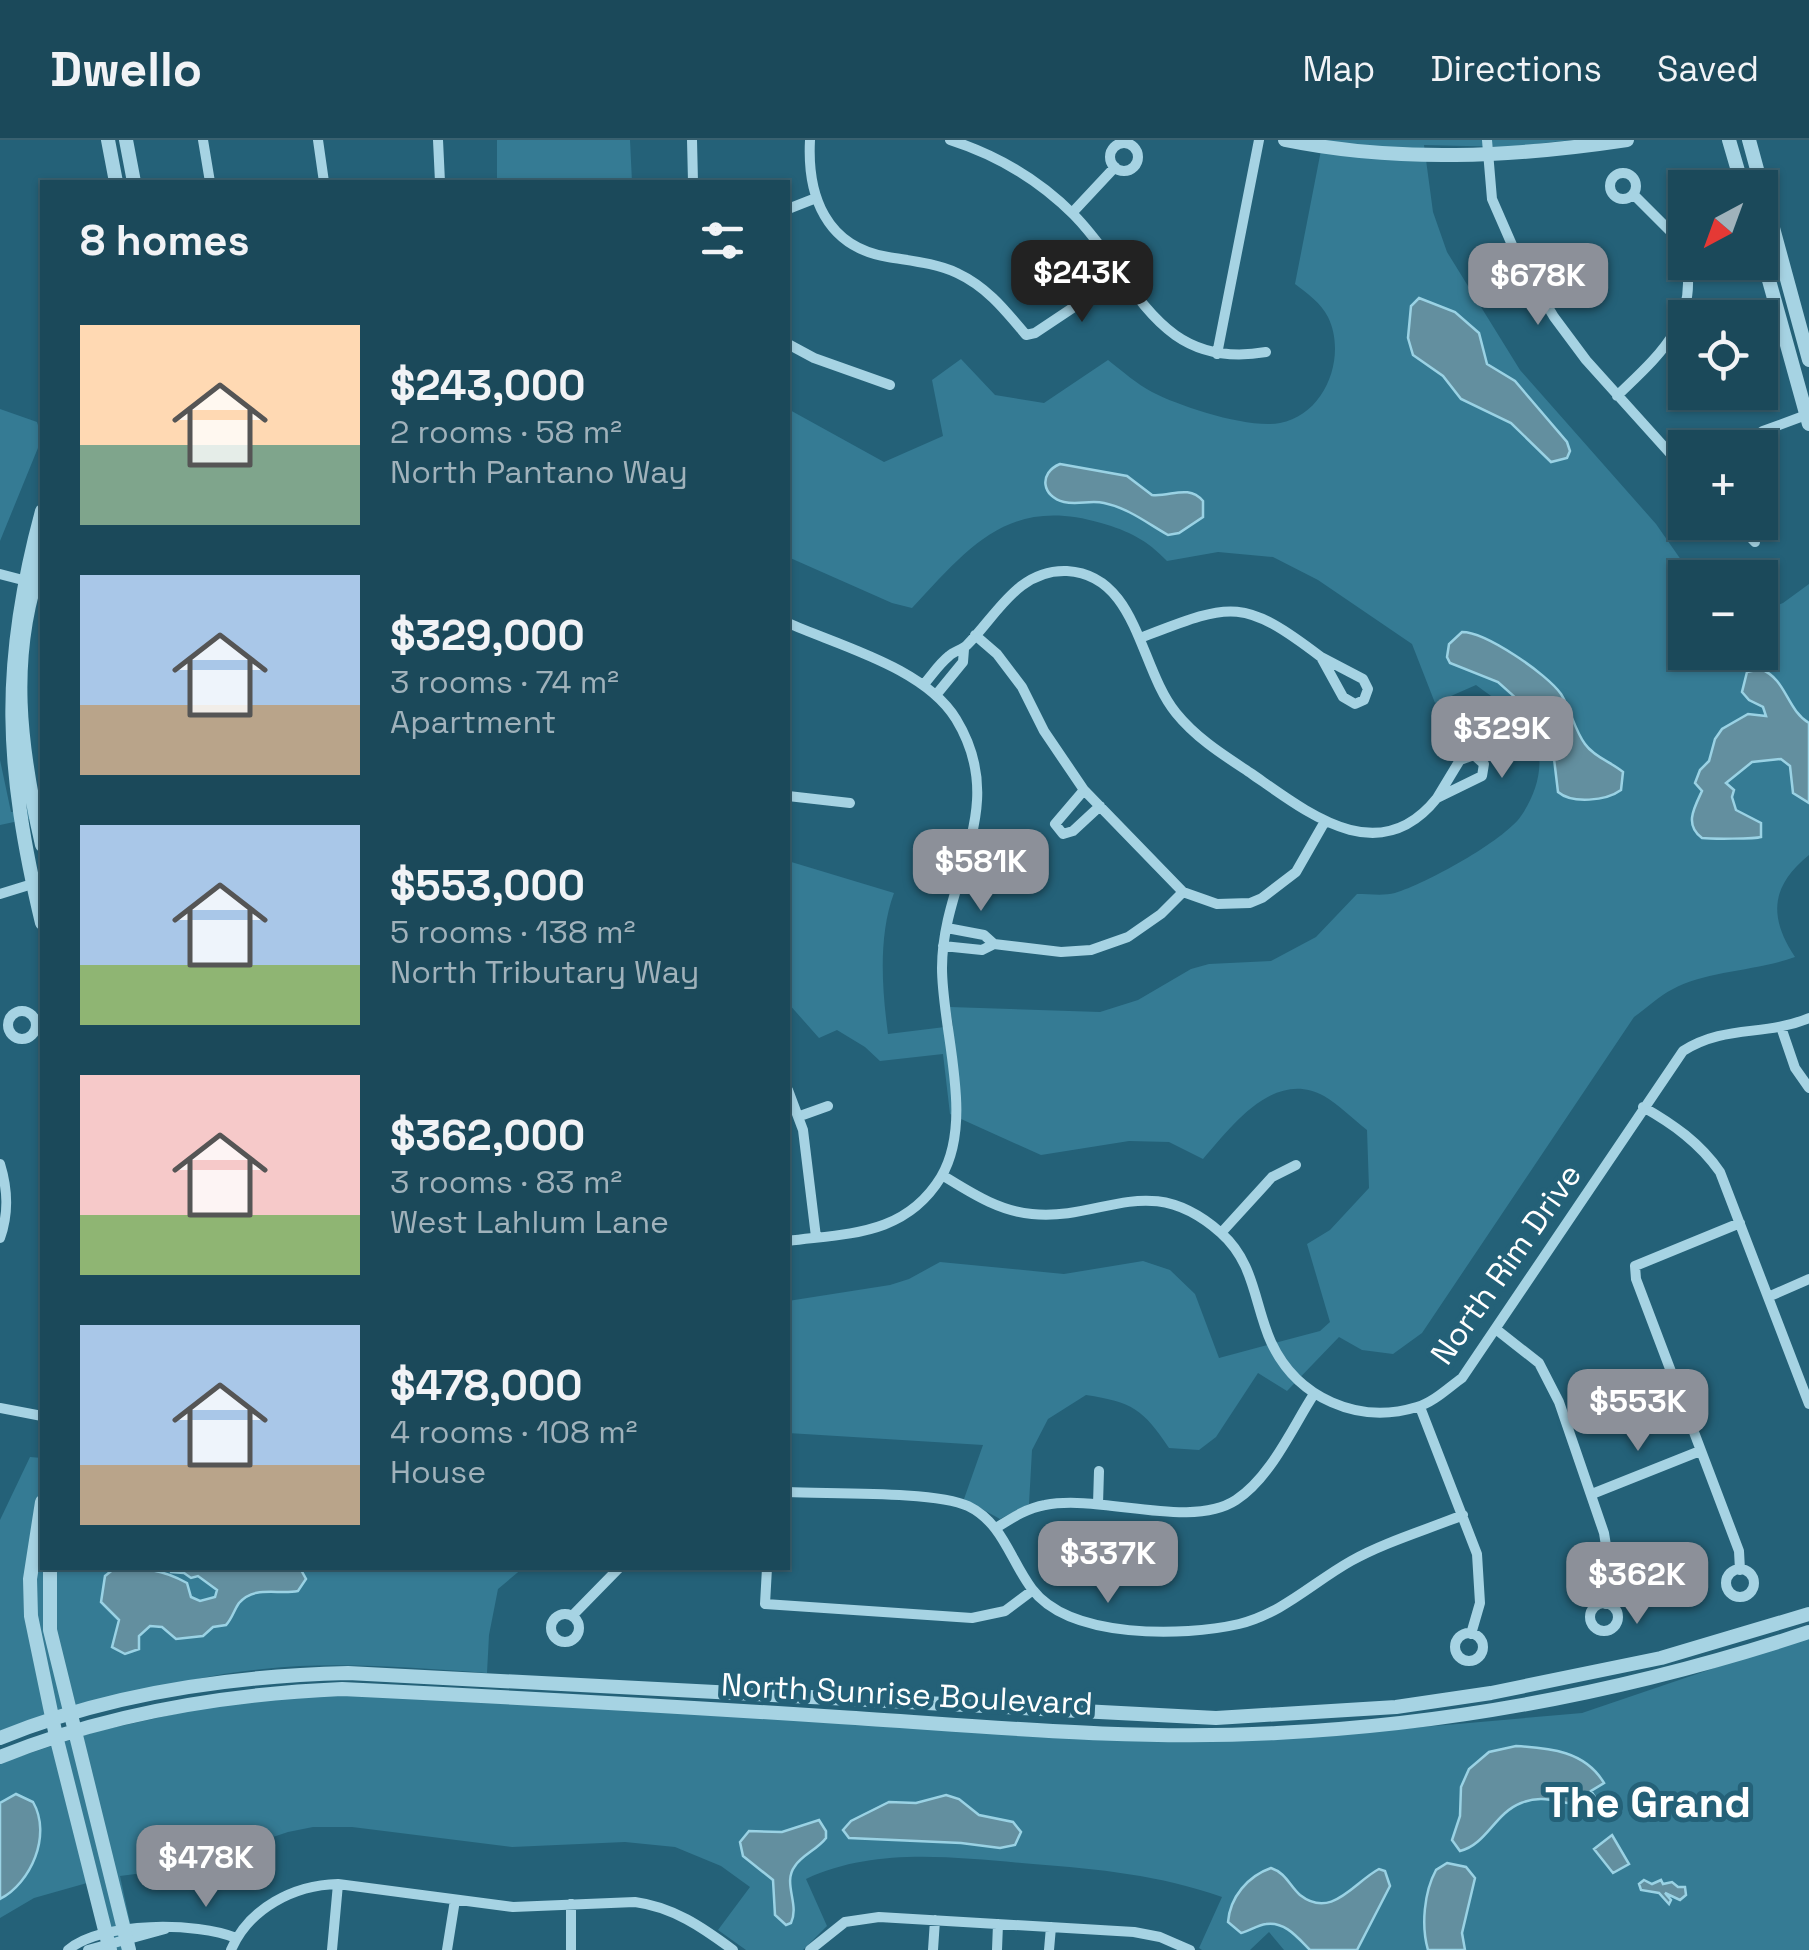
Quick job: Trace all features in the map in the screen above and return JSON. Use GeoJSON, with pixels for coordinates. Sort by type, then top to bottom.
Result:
{"type":"FeatureCollection","features":[{"type":"Feature","properties":{"kind":"street"},"geometry":{"type":"LineString","coordinates":[[108,140],[116,180]]}},
{"type":"Feature","properties":{"kind":"street"},"geometry":{"type":"LineString","coordinates":[[126,140],[134,180]]}},
{"type":"Feature","properties":{"kind":"street"},"geometry":{"type":"LineString","coordinates":[[203,140],[210,180]]}},
{"type":"Feature","properties":{"kind":"street"},"geometry":{"type":"LineString","coordinates":[[318,140],[324,180]]}},
{"type":"Feature","properties":{"kind":"street"},"geometry":{"type":"LineString","coordinates":[[438,140],[440,180]]}},
{"type":"Feature","properties":{"kind":"street"},"geometry":{"type":"LineString","coordinates":[[692,140],[693,180]]}},
{"type":"Feature","properties":{"kind":"street"},"geometry":{"type":"LineString","coordinates":[[810,140],[810,182],[836,230],[872,254],[956,272],[992,296],[1026,335],[1122,275]]}},
{"type":"Feature","properties":{"kind":"street"},"geometry":{"type":"LineString","coordinates":[[950,140],[1014,168],[1072,213],[1162,328],[1217,354],[1266,352]]}},
{"type":"Feature","properties":{"kind":"street"},"geometry":{"type":"LineString","coordinates":[[1217,354],[1259,140]]}},
{"type":"Feature","properties":{"kind":"street"},"geometry":{"type":"LineString","coordinates":[[1285,140],[1372,151],[1487,147],[1534,152],[1627,140]]}},
{"type":"Feature","properties":{"kind":"street"},"geometry":{"type":"LineString","coordinates":[[1728,140],[1737,170]]}},
{"type":"Feature","properties":{"kind":"street"},"geometry":{"type":"LineString","coordinates":[[1749,140],[1809,360]]}},
{"type":"Feature","properties":{"kind":"street"},"geometry":{"type":"LineString","coordinates":[[1487,147],[1492,199],[1505,235],[1554,317],[1617,396],[1668,452]]}},
{"type":"Feature","properties":{"kind":"street"},"geometry":{"type":"LineString","coordinates":[[1072,213],[1115,167]]}},
{"type":"Feature","properties":{"kind":"street"},"geometry":{"type":"LineString","coordinates":[[1633,194],[1668,228]]}},
{"type":"Feature","properties":{"kind":"street"},"geometry":{"type":"LineString","coordinates":[[790,208],[816,198]]}},
{"type":"Feature","properties":{"kind":"street"},"geometry":{"type":"LineString","coordinates":[[1617,396],[1662,352],[1678,329],[1688,299],[1687,280]]}},
{"type":"Feature","properties":{"kind":"street"},"geometry":{"type":"LineString","coordinates":[[1769,280],[1808,418],[1770,430]]}},
{"type":"Feature","properties":{"kind":"street"},"geometry":{"type":"LineString","coordinates":[[790,345],[814,358],[890,385]]}},
{"type":"Feature","properties":{"kind":"street"},"geometry":{"type":"LineString","coordinates":[[40,523],[22,635],[20,721],[27,779],[40,836]]}},
{"type":"Feature","properties":{"kind":"street"},"geometry":{"type":"LineString","coordinates":[[924,684],[951,653],[964,648],[1018,588],[1038,575],[1067,571],[1094,578],[1116,594],[1140,638],[1162,695],[1179,718],[1203,741],[1324,823],[1372,834],[1402,826],[1437,798],[1478,780],[1484,768],[1481,759],[1470,754],[1460,760],[1437,798]]}},
{"type":"Feature","properties":{"kind":"street"},"geometry":{"type":"LineString","coordinates":[[0,574],[30,582]]}},
{"type":"Feature","properties":{"kind":"street"},"geometry":{"type":"LineString","coordinates":[[0,894],[38,883],[9,778],[2,718],[2,661],[30,582]]}},
{"type":"Feature","properties":{"kind":"street"},"geometry":{"type":"LineString","coordinates":[[1140,638],[1209,613],[1233,610],[1258,614],[1362,679],[1368,689],[1364,700],[1355,704],[1343,698],[1321,656]]}},
{"type":"Feature","properties":{"kind":"street"},"geometry":{"type":"LineString","coordinates":[[790,624],[924,684],[957,720],[974,758],[979,785],[975,828],[943,946],[943,988],[956,1115],[955,1137],[942,1175],[920,1202],[892,1222],[865,1232],[790,1241]]}},
{"type":"Feature","properties":{"kind":"street"},"geometry":{"type":"LineString","coordinates":[[975,635],[1022,687],[1044,731],[1084,790],[1183,892],[1217,904],[1250,903],[1262,898],[1296,872],[1324,823]]}},
{"type":"Feature","properties":{"kind":"street"},"geometry":{"type":"LineString","coordinates":[[936,695],[963,662],[964,648]]}},
{"type":"Feature","properties":{"kind":"street"},"geometry":{"type":"LineString","coordinates":[[1084,790],[1055,824],[1063,834],[1073,831],[1100,806]]}},
{"type":"Feature","properties":{"kind":"street"},"geometry":{"type":"LineString","coordinates":[[790,796],[850,803]]}},
{"type":"Feature","properties":{"kind":"street"},"geometry":{"type":"LineString","coordinates":[[943,946],[982,950],[994,944],[1061,952],[1106,946],[1143,928],[1183,892]]}},
{"type":"Feature","properties":{"kind":"street"},"geometry":{"type":"LineString","coordinates":[[947,928],[984,934],[994,944]]}},
{"type":"Feature","properties":{"kind":"street","name":"North Rim Drive"},"geometry":{"type":"LineString","coordinates":[[942,1175],[983,1200],[1017,1212],[1057,1214],[1115,1202],[1150,1200],[1178,1207],[1222,1233],[1252,1277],[1278,1355],[1314,1394],[1370,1414],[1420,1406],[1462,1378],[1498,1330],[1683,1051],[1704,1038],[1781,1028],[1809,1018]]}},
{"type":"Feature","properties":{"kind":"street"},"geometry":{"type":"LineString","coordinates":[[1781,1028],[1795,1068],[1809,1088]]}},
{"type":"Feature","properties":{"kind":"street"},"geometry":{"type":"LineString","coordinates":[[790,1094],[800,1116],[816,1238]]}},
{"type":"Feature","properties":{"kind":"street"},"geometry":{"type":"LineString","coordinates":[[800,1116],[828,1106]]}},
{"type":"Feature","properties":{"kind":"street"},"geometry":{"type":"LineString","coordinates":[[1643,1107],[1672,1124],[1709,1156],[1720,1172],[1809,1404]]}},
{"type":"Feature","properties":{"kind":"street"},"geometry":{"type":"LineString","coordinates":[[0,1164],[7,1215],[0,1238]]}},
{"type":"Feature","properties":{"kind":"street"},"geometry":{"type":"LineString","coordinates":[[1222,1233],[1272,1177],[1296,1165]]}},
{"type":"Feature","properties":{"kind":"street"},"geometry":{"type":"LineString","coordinates":[[1740,1223],[1635,1266],[1636,1279],[1738,1550],[1740,1570]]}},
{"type":"Feature","properties":{"kind":"street"},"geometry":{"type":"LineString","coordinates":[[1768,1297],[1809,1279]]}},
{"type":"Feature","properties":{"kind":"street"},"geometry":{"type":"LineString","coordinates":[[1498,1330],[1529,1352],[1547,1376],[1592,1494],[1608,1558],[1606,1604]]}},
{"type":"Feature","properties":{"kind":"street"},"geometry":{"type":"LineString","coordinates":[[996,1528],[1030,1509],[1048,1504],[1098,1504],[1185,1513],[1211,1510],[1235,1500],[1257,1481],[1314,1394]]}},
{"type":"Feature","properties":{"kind":"street"},"geometry":{"type":"LineString","coordinates":[[1420,1406],[1478,1554],[1480,1603],[1472,1634]]}},
{"type":"Feature","properties":{"kind":"street"},"geometry":{"type":"LineString","coordinates":[[0,1408],[40,1416]]}},
{"type":"Feature","properties":{"kind":"street"},"geometry":{"type":"LineString","coordinates":[[1592,1494],[1700,1451]]}},
{"type":"Feature","properties":{"kind":"street"},"geometry":{"type":"LineString","coordinates":[[1098,1504],[1099,1471]]}},
{"type":"Feature","properties":{"kind":"street"},"geometry":{"type":"LineString","coordinates":[[790,1492],[946,1501],[976,1511],[996,1528],[1032,1590],[1058,1612],[1083,1623],[1190,1631],[1266,1615],[1353,1560],[1463,1516]]}},
{"type":"Feature","properties":{"kind":"street"},"geometry":{"type":"LineString","coordinates":[[40,1515],[30,1579],[31,1616],[56,1736],[108,1943]]}},
{"type":"Feature","properties":{"kind":"street"},"geometry":{"type":"LineString","coordinates":[[50,1570],[50,1630],[126,1940]]}},
{"type":"Feature","properties":{"kind":"street"},"geometry":{"type":"LineString","coordinates":[[572,1616],[617,1570]]}},
{"type":"Feature","properties":{"kind":"street"},"geometry":{"type":"LineString","coordinates":[[767,1570],[765,1604],[972,1618],[1018,1605],[1032,1590]]}},
{"type":"Feature","properties":{"kind":"street","name":"North Sunrise Boulevard"},"geometry":{"type":"LineString","coordinates":[[0,1738],[70,1714],[194,1685],[275,1675],[348,1673],[1216,1718],[1396,1706],[1491,1693],[1661,1658],[1809,1614]]}},
{"type":"Feature","properties":{"kind":"street","name":"North Sunrise Boulevard"},"geometry":{"type":"LineString","coordinates":[[0,1757],[73,1731],[188,1704],[268,1692],[342,1689],[1138,1734],[1275,1734],[1396,1724],[1548,1701],[1716,1662],[1809,1632]]}},
{"type":"Feature","properties":{"kind":"street"},"geometry":{"type":"LineString","coordinates":[[231,1950],[236,1938],[279,1898],[316,1884],[512,1906],[635,1902],[658,1905],[688,1919],[733,1950]]}},
{"type":"Feature","properties":{"kind":"street"},"geometry":{"type":"LineString","coordinates":[[332,1950],[338,1884]]}},
{"type":"Feature","properties":{"kind":"street"},"geometry":{"type":"LineString","coordinates":[[447,1950],[455,1900]]}},
{"type":"Feature","properties":{"kind":"street"},"geometry":{"type":"LineString","coordinates":[[571,1904],[571,1950]]}},
{"type":"Feature","properties":{"kind":"street"},"geometry":{"type":"LineString","coordinates":[[810,1950],[832,1929],[863,1917],[1134,1932],[1160,1937],[1190,1950]]}},
{"type":"Feature","properties":{"kind":"street"},"geometry":{"type":"LineString","coordinates":[[933,1950],[936,1920]]}},
{"type":"Feature","properties":{"kind":"street"},"geometry":{"type":"LineString","coordinates":[[997,1950],[998,1924]]}},
{"type":"Feature","properties":{"kind":"street"},"geometry":{"type":"LineString","coordinates":[[68,1950],[72,1945],[126,1940],[152,1926],[204,1930],[236,1938]]}},
{"type":"Feature","properties":{"kind":"street"},"geometry":{"type":"LineString","coordinates":[[1049,1950],[1051,1926]]}},
{"type":"Feature","properties":{"kind":"street"},"geometry":{"type":"LineString","coordinates":[[88,1950],[108,1943]]}},
{"type":"Feature","properties":{"kind":"shaded area"},"geometry":{"type":"Polygon","coordinates":[[[497,140],[630,140],[632,180],[497,180],[497,140]]]}},
{"type":"Feature","properties":{"kind":"shaded area"},"geometry":{"type":"Polygon","coordinates":[[[1323,140],[1571,140],[1508,147],[1424,145],[1433,212],[1447,252],[1520,370],[1656,524],[1681,560],[1668,560],[1668,670],[1778,670],[1778,605],[1809,584],[1809,855],[1787,878],[1778,902],[1780,928],[1795,957],[1686,983],[1634,1017],[1422,1333],[1393,1354],[1362,1350],[1339,1337],[1287,1391],[1258,1373],[1216,1437],[1199,1450],[1169,1448],[1152,1424],[1135,1410],[1086,1395],[1048,1419],[1032,1450],[1029,1504],[1000,1519],[964,1499],[983,1445],[790,1433],[790,1301],[890,1285],[940,1262],[1064,1274],[1143,1261],[1170,1270],[1195,1294],[1219,1358],[1320,1331],[1330,1322],[1307,1244],[1330,1230],[1369,1188],[1367,1130],[1330,1100],[1306,1089],[1271,1095],[1255,1105],[1203,1159],[1169,1142],[1129,1141],[1041,1155],[950,1114],[943,1054],[880,1061],[837,1030],[819,1038],[790,1005],[790,862],[894,893],[883,945],[888,1034],[953,1026],[950,1007],[1100,1012],[1138,1000],[1191,969],[1209,964],[1271,961],[1316,937],[1357,894],[1395,893],[1463,860],[1521,816],[1537,781],[1539,752],[1518,717],[1476,685],[1435,703],[1412,644],[1318,580],[1273,557],[1218,552],[1167,561],[1145,542],[1111,526],[1069,516],[1041,516],[994,532],[953,565],[912,608],[790,558],[790,410],[884,462],[943,436],[932,380],[961,359],[995,395],[1044,403],[1108,360],[1152,392],[1180,404],[1234,420],[1280,423],[1310,408],[1320,396],[1333,365],[1333,332],[1325,312],[1295,284],[1323,140]]]}},
{"type":"Feature","properties":{"kind":"shaded area"},"geometry":{"type":"Polygon","coordinates":[[[1419,298],[1455,312],[1479,333],[1487,364],[1515,381],[1567,442],[1567,458],[1551,462],[1511,423],[1461,399],[1443,376],[1413,355],[1408,338],[1411,306],[1419,298]]]}},
{"type":"Feature","properties":{"kind":"shaded area"},"geometry":{"type":"Polygon","coordinates":[[[0,409],[37,422],[40,443],[0,541],[0,409]]]}},
{"type":"Feature","properties":{"kind":"shaded area"},"geometry":{"type":"Polygon","coordinates":[[[1060,464],[1127,476],[1152,495],[1191,493],[1203,501],[1203,517],[1179,533],[1168,535],[1113,505],[1057,499],[1047,490],[1046,479],[1060,464]]]}},
{"type":"Feature","properties":{"kind":"shaded area"},"geometry":{"type":"Polygon","coordinates":[[[1462,632],[1500,646],[1554,686],[1585,744],[1623,772],[1621,790],[1589,800],[1558,792],[1552,742],[1536,716],[1498,682],[1450,663],[1449,644],[1462,632]]]}},
{"type":"Feature","properties":{"kind":"shaded area"},"geometry":{"type":"Polygon","coordinates":[[[1763,670],[1770,674],[1809,723],[1809,803],[1793,793],[1790,766],[1781,759],[1752,762],[1726,783],[1734,790],[1736,810],[1761,823],[1761,837],[1702,838],[1692,822],[1702,791],[1695,783],[1709,761],[1715,739],[1722,729],[1748,714],[1766,716],[1763,707],[1742,692],[1747,672],[1763,670]]]}},
{"type":"Feature","properties":{"kind":"shaded area"},"geometry":{"type":"Polygon","coordinates":[[[0,760],[11,812],[40,806],[40,816],[0,825],[0,760]]]}},
{"type":"Feature","properties":{"kind":"shaded area"},"geometry":{"type":"Polygon","coordinates":[[[30,1457],[40,1458],[40,1570],[521,1570],[498,1589],[487,1673],[347,1665],[263,1669],[163,1686],[0,1732],[0,1520],[30,1457]]]}},
{"type":"Feature","properties":{"kind":"shaded area"},"geometry":{"type":"Polygon","coordinates":[[[112,1570],[147,1570],[169,1575],[187,1583],[191,1597],[200,1601],[215,1597],[217,1590],[198,1576],[191,1578],[170,1570],[301,1570],[306,1579],[298,1591],[259,1592],[245,1597],[226,1625],[213,1627],[203,1636],[176,1639],[162,1627],[150,1626],[139,1636],[139,1649],[125,1654],[112,1647],[119,1620],[101,1602],[105,1576],[112,1570]]]}},
{"type":"Feature","properties":{"kind":"shaded area"},"geometry":{"type":"Polygon","coordinates":[[[1809,1636],[1809,1950],[1284,1950],[1269,1932],[1250,1950],[1202,1950],[1199,1948],[1222,1897],[1175,1883],[1105,1871],[918,1857],[861,1862],[806,1879],[827,1926],[803,1950],[746,1950],[718,1930],[750,1887],[721,1866],[675,1847],[625,1842],[512,1847],[352,1827],[313,1827],[288,1832],[210,1870],[173,1869],[120,1876],[136,1950],[104,1950],[87,1883],[34,1898],[0,1918],[0,1763],[94,1732],[229,1702],[339,1694],[816,1721],[1343,1734],[1582,1713],[1809,1636]]]}},
{"type":"Feature","properties":{"kind":"shaded area"},"geometry":{"type":"Polygon","coordinates":[[[1516,1746],[1566,1753],[1587,1764],[1604,1783],[1591,1791],[1598,1802],[1577,1804],[1541,1799],[1521,1803],[1504,1814],[1477,1842],[1460,1851],[1452,1840],[1460,1816],[1461,1787],[1469,1769],[1489,1752],[1516,1746]]]}},
{"type":"Feature","properties":{"kind":"shaded area"},"geometry":{"type":"Polygon","coordinates":[[[16,1794],[33,1802],[38,1815],[39,1843],[21,1882],[0,1899],[0,1803],[16,1794]]]}},
{"type":"Feature","properties":{"kind":"shaded area"},"geometry":{"type":"Polygon","coordinates":[[[946,1795],[959,1799],[979,1815],[1013,1822],[1021,1832],[1015,1845],[1000,1848],[849,1838],[843,1830],[851,1821],[889,1802],[916,1803],[946,1795]]]}},
{"type":"Feature","properties":{"kind":"shaded area"},"geometry":{"type":"Polygon","coordinates":[[[819,1820],[826,1838],[791,1873],[794,1908],[791,1923],[786,1925],[775,1915],[773,1880],[743,1856],[740,1842],[749,1831],[782,1832],[819,1820]]]}},
{"type":"Feature","properties":{"kind":"shaded area"},"geometry":{"type":"Polygon","coordinates":[[[1612,1835],[1629,1864],[1613,1873],[1594,1849],[1612,1835]]]}},
{"type":"Feature","properties":{"kind":"shaded area"},"geometry":{"type":"Polygon","coordinates":[[[1447,1863],[1466,1867],[1475,1878],[1462,1933],[1465,1950],[1428,1950],[1426,1899],[1436,1870],[1447,1863]]]}},
{"type":"Feature","properties":{"kind":"shaded area"},"geometry":{"type":"Polygon","coordinates":[[[1271,1868],[1312,1902],[1332,1901],[1379,1869],[1385,1871],[1390,1886],[1357,1950],[1310,1950],[1279,1925],[1263,1925],[1241,1933],[1228,1922],[1232,1904],[1242,1889],[1271,1868]]]}},
{"type":"Feature","properties":{"kind":"shaded area"},"geometry":{"type":"Polygon","coordinates":[[[1644,1880],[1652,1884],[1661,1880],[1663,1884],[1672,1882],[1685,1887],[1686,1895],[1680,1900],[1665,1893],[1671,1900],[1669,1904],[1659,1893],[1641,1890],[1639,1884],[1644,1880]]]}},
{"type":"Feature","properties":{"kind":"district","name":"The Grand"},"geometry":{"type":"Point","coordinates":[1648,1802]}}]}
